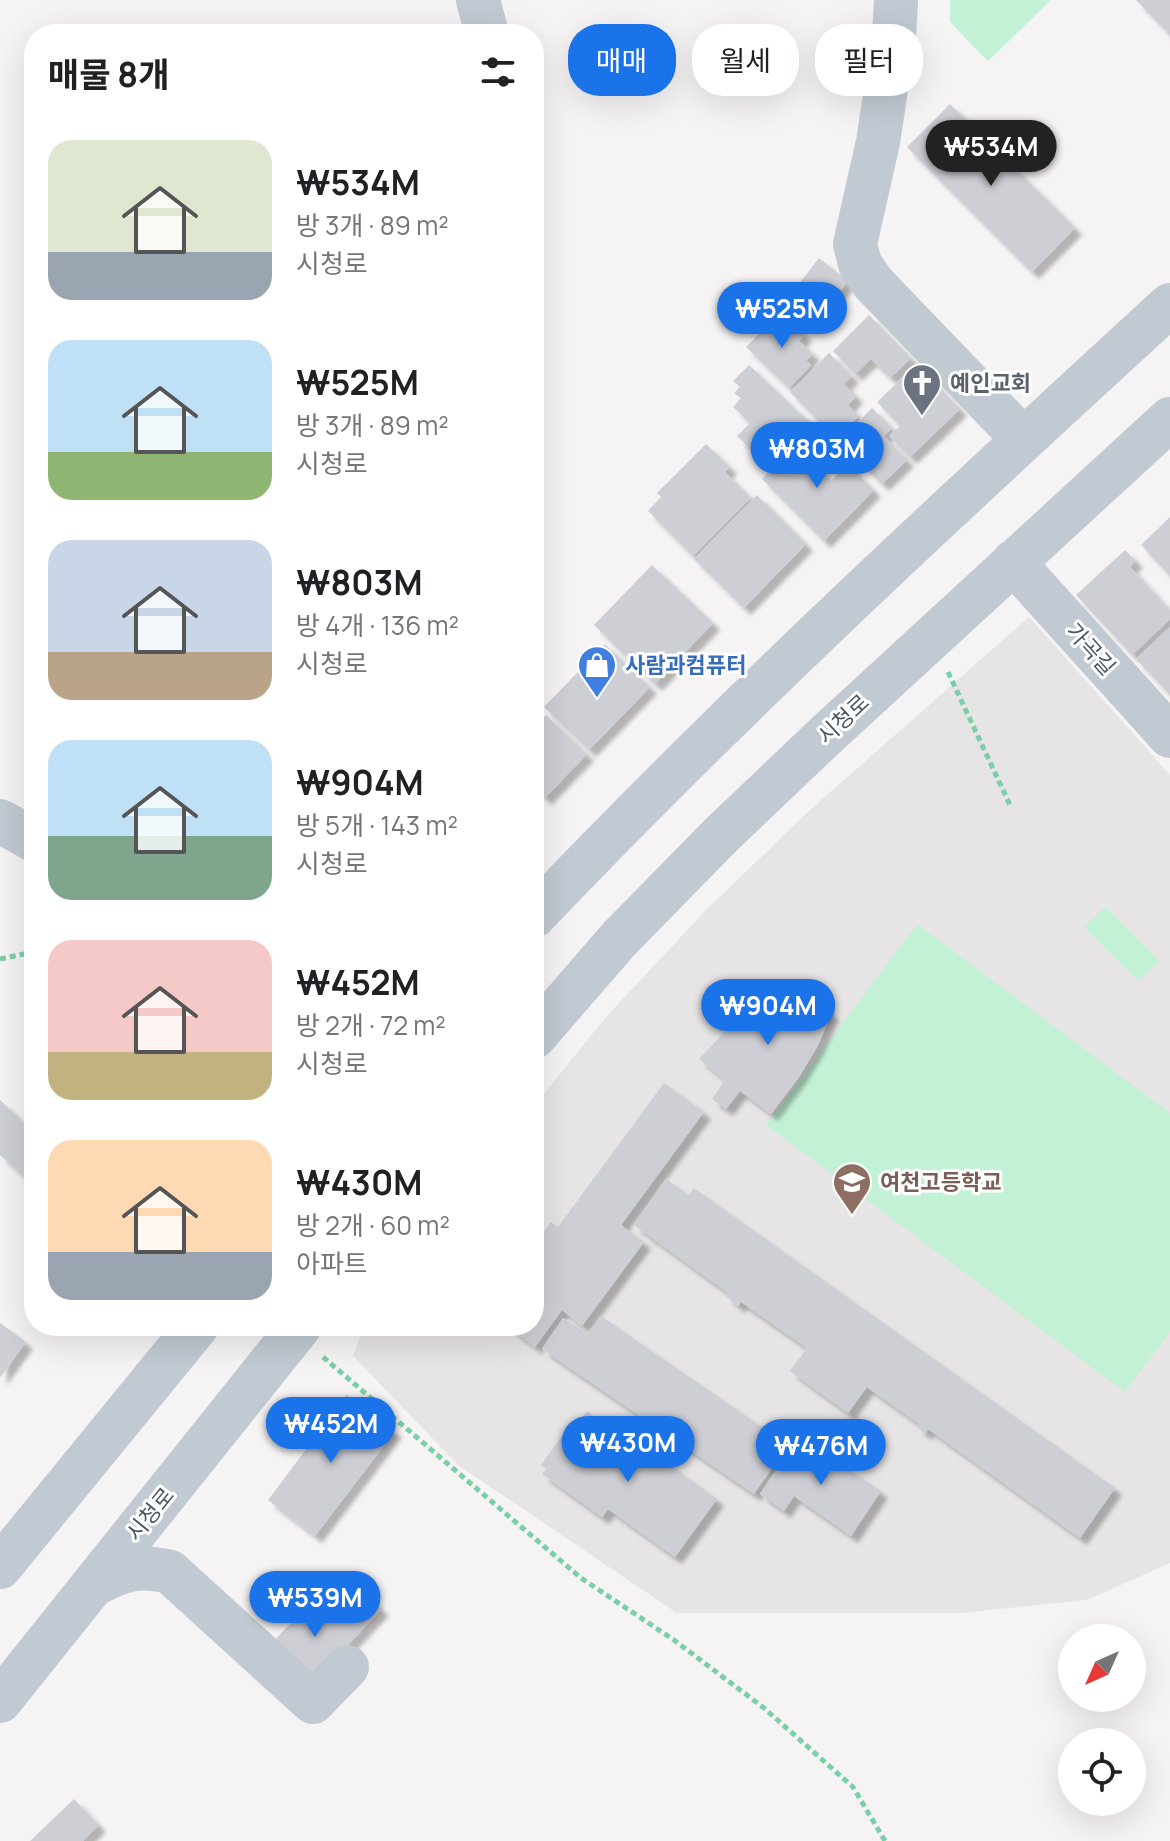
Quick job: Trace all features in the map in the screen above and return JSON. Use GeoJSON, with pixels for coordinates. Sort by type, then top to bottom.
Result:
{"type":"FeatureCollection","features":[{"type":"Feature","properties":{"kind":"street"},"geometry":{"type":"LineString","coordinates":[[478,0],[484,24]]}},
{"type":"Feature","properties":{"kind":"street"},"geometry":{"type":"LineString","coordinates":[[896,0],[894,36],[880,130],[856,233],[860,264],[873,283],[1023,439]]}},
{"type":"Feature","properties":{"kind":"street"},"geometry":{"type":"LineString","coordinates":[[544,905],[649,795],[858,592],[1170,305]]}},
{"type":"Feature","properties":{"kind":"street","name":"시청로"},"geometry":{"type":"LineString","coordinates":[[544,1025],[619,939],[721,835],[1170,419]]}},
{"type":"Feature","properties":{"kind":"street","name":"가곡길"},"geometry":{"type":"LineString","coordinates":[[1013,562],[1170,736]]}},
{"type":"Feature","properties":{"kind":"street"},"geometry":{"type":"LineString","coordinates":[[0,794],[24,807]]}},
{"type":"Feature","properties":{"kind":"street"},"geometry":{"type":"LineString","coordinates":[[0,821],[24,834]]}},
{"type":"Feature","properties":{"kind":"street"},"geometry":{"type":"LineString","coordinates":[[0,1567],[189,1336]]}},
{"type":"Feature","properties":{"kind":"street","name":"시청로"},"geometry":{"type":"LineString","coordinates":[[0,1701],[292,1336]]}},
{"type":"Feature","properties":{"kind":"street"},"geometry":{"type":"LineString","coordinates":[[93,1585],[129,1569],[150,1567],[170,1572],[313,1702],[347,1667]]}},
{"type":"Feature","properties":{"kind":"path"},"geometry":{"type":"LineString","coordinates":[[951,676],[1010,805]]}},
{"type":"Feature","properties":{"kind":"path"},"geometry":{"type":"LineString","coordinates":[[0,959],[24,954]]}},
{"type":"Feature","properties":{"kind":"path"},"geometry":{"type":"LineString","coordinates":[[302,1336],[581,1578],[674,1640],[764,1708],[853,1787],[885,1841]]}},
{"type":"Feature","properties":{"kind":"shaded area","name":"여천고등학교"},"geometry":{"type":"Polygon","coordinates":[[[1029,617],[1170,775],[1170,1563],[1087,1600],[961,1613],[677,1613],[458,1465],[353,1356],[360,1336],[544,1336],[544,1094],[606,1017],[706,910],[810,810],[1029,617]]]}},
{"type":"Feature","properties":{"kind":"green space"},"geometry":{"type":"Polygon","coordinates":[[[950,0],[1051,0],[988,61],[950,22],[950,0]]]}},
{"type":"Feature","properties":{"kind":"green space"},"geometry":{"type":"Polygon","coordinates":[[[1105,907],[1159,961],[1139,981],[1084,927],[1105,907]]]}},
{"type":"Feature","properties":{"kind":"green space"},"geometry":{"type":"Polygon","coordinates":[[[917,924],[1170,1113],[1170,1332],[1125,1392],[766,1125],[917,924]]]}},
{"type":"Feature","properties":{"kind":"building"},"geometry":{"type":"Polygon","coordinates":[[[1136,0],[1170,0],[1170,35],[1136,0]]]}},
{"type":"Feature","properties":{"kind":"building"},"geometry":{"type":"Polygon","coordinates":[[[950,104],[1075,228],[1032,272],[907,147],[950,104]]]}},
{"type":"Feature","properties":{"kind":"building"},"geometry":{"type":"Polygon","coordinates":[[[819,258],[848,281],[817,320],[788,298],[819,258]]]}},
{"type":"Feature","properties":{"kind":"building"},"geometry":{"type":"Polygon","coordinates":[[[781,311],[805,335],[799,341],[813,354],[806,361],[811,365],[789,388],[746,347],[781,311]]]}},
{"type":"Feature","properties":{"kind":"building"},"geometry":{"type":"Polygon","coordinates":[[[869,315],[911,358],[890,378],[871,359],[855,374],[833,351],[869,315]]]}},
{"type":"Feature","properties":{"kind":"building"},"geometry":{"type":"Polygon","coordinates":[[[829,353],[852,376],[844,384],[856,396],[848,405],[859,416],[836,438],[790,392],[829,353]]]}},
{"type":"Feature","properties":{"kind":"building","name":"예인교회"},"geometry":{"type":"Polygon","coordinates":[[[917,364],[960,409],[910,457],[889,436],[900,426],[877,402],[917,364]]]}},
{"type":"Feature","properties":{"kind":"building"},"geometry":{"type":"Polygon","coordinates":[[[749,365],[809,422],[767,465],[737,436],[750,423],[733,407],[741,398],[734,393],[740,387],[733,381],[749,365]]]}},
{"type":"Feature","properties":{"kind":"building"},"geometry":{"type":"Polygon","coordinates":[[[872,408],[892,428],[884,436],[907,460],[882,484],[839,441],[872,408]]]}},
{"type":"Feature","properties":{"kind":"building"},"geometry":{"type":"Polygon","coordinates":[[[799,441],[819,460],[815,465],[831,481],[847,464],[874,490],[824,541],[762,479],[799,441]]]}},
{"type":"Feature","properties":{"kind":"building"},"geometry":{"type":"Polygon","coordinates":[[[706,444],[730,467],[725,472],[751,498],[693,556],[648,511],[661,497],[657,493],[706,444]]]}},
{"type":"Feature","properties":{"kind":"building"},"geometry":{"type":"Polygon","coordinates":[[[757,495],[806,544],[744,608],[694,559],[757,495]]]}},
{"type":"Feature","properties":{"kind":"building"},"geometry":{"type":"Polygon","coordinates":[[[1170,517],[1170,576],[1141,545],[1170,517]]]}},
{"type":"Feature","properties":{"kind":"building"},"geometry":{"type":"Polygon","coordinates":[[[1125,550],[1136,561],[1130,567],[1170,610],[1170,619],[1132,655],[1076,595],[1125,550]]]}},
{"type":"Feature","properties":{"kind":"building"},"geometry":{"type":"Polygon","coordinates":[[[652,565],[713,623],[655,684],[594,625],[652,565]]]}},
{"type":"Feature","properties":{"kind":"building"},"geometry":{"type":"Polygon","coordinates":[[[1170,627],[1170,695],[1136,659],[1170,627]]]}},
{"type":"Feature","properties":{"kind":"building"},"geometry":{"type":"Polygon","coordinates":[[[605,644],[650,687],[589,750],[544,707],[605,644]]]}},
{"type":"Feature","properties":{"kind":"building"},"geometry":{"type":"Polygon","coordinates":[[[546,715],[587,754],[545,798],[544,797],[546,715]]]}},
{"type":"Feature","properties":{"kind":"building"},"geometry":{"type":"Polygon","coordinates":[[[789,979],[832,1013],[817,1047],[771,1114],[740,1091],[726,1109],[712,1099],[725,1080],[699,1059],[744,1011],[789,979]]]}},
{"type":"Feature","properties":{"kind":"building"},"geometry":{"type":"Polygon","coordinates":[[[664,1083],[704,1112],[621,1225],[644,1242],[582,1326],[562,1310],[544,1335],[544,1231],[551,1222],[558,1227],[664,1083]]]}},
{"type":"Feature","properties":{"kind":"building"},"geometry":{"type":"Polygon","coordinates":[[[0,1100],[24,1123],[24,1177],[0,1155],[0,1100]]]}},
{"type":"Feature","properties":{"kind":"building"},"geometry":{"type":"Polygon","coordinates":[[[666,1179],[689,1195],[694,1188],[1115,1488],[1080,1538],[928,1429],[925,1433],[917,1427],[919,1424],[867,1387],[848,1413],[790,1371],[807,1348],[741,1302],[738,1306],[726,1296],[728,1293],[634,1225],[666,1179]]]}},
{"type":"Feature","properties":{"kind":"building"},"geometry":{"type":"Polygon","coordinates":[[[601,1316],[788,1445],[754,1494],[542,1349],[563,1318],[588,1334],[601,1316]]]}},
{"type":"Feature","properties":{"kind":"building"},"geometry":{"type":"Polygon","coordinates":[[[0,1323],[26,1342],[0,1378],[0,1323]]]}},
{"type":"Feature","properties":{"kind":"building"},"geometry":{"type":"Polygon","coordinates":[[[520,1336],[543,1336],[535,1347],[520,1336]]]}},
{"type":"Feature","properties":{"kind":"building"},"geometry":{"type":"Polygon","coordinates":[[[347,1395],[395,1431],[315,1536],[268,1500],[347,1395]]]}},
{"type":"Feature","properties":{"kind":"building"},"geometry":{"type":"Polygon","coordinates":[[[587,1411],[652,1459],[655,1454],[717,1499],[675,1557],[608,1509],[602,1517],[542,1474],[546,1469],[541,1465],[562,1436],[567,1439],[587,1411]]]}},
{"type":"Feature","properties":{"kind":"building"},"geometry":{"type":"Polygon","coordinates":[[[799,1436],[881,1491],[851,1536],[794,1496],[784,1511],[760,1494],[799,1436]]]}},
{"type":"Feature","properties":{"kind":"building"},"geometry":{"type":"Polygon","coordinates":[[[341,1572],[382,1609],[290,1706],[247,1668],[341,1572]]]}},
{"type":"Feature","properties":{"kind":"building"},"geometry":{"type":"Polygon","coordinates":[[[74,1799],[99,1825],[83,1841],[30,1841],[74,1799]]]}},
{"type":"Feature","properties":{"kind":"place","name":"예인교회"},"geometry":{"type":"Point","coordinates":[922,417]}},
{"type":"Feature","properties":{"kind":"place","name":"사람과컴퓨터"},"geometry":{"type":"Point","coordinates":[597,699]}},
{"type":"Feature","properties":{"kind":"place","name":"여천고등학교"},"geometry":{"type":"Point","coordinates":[852,1216]}}]}
